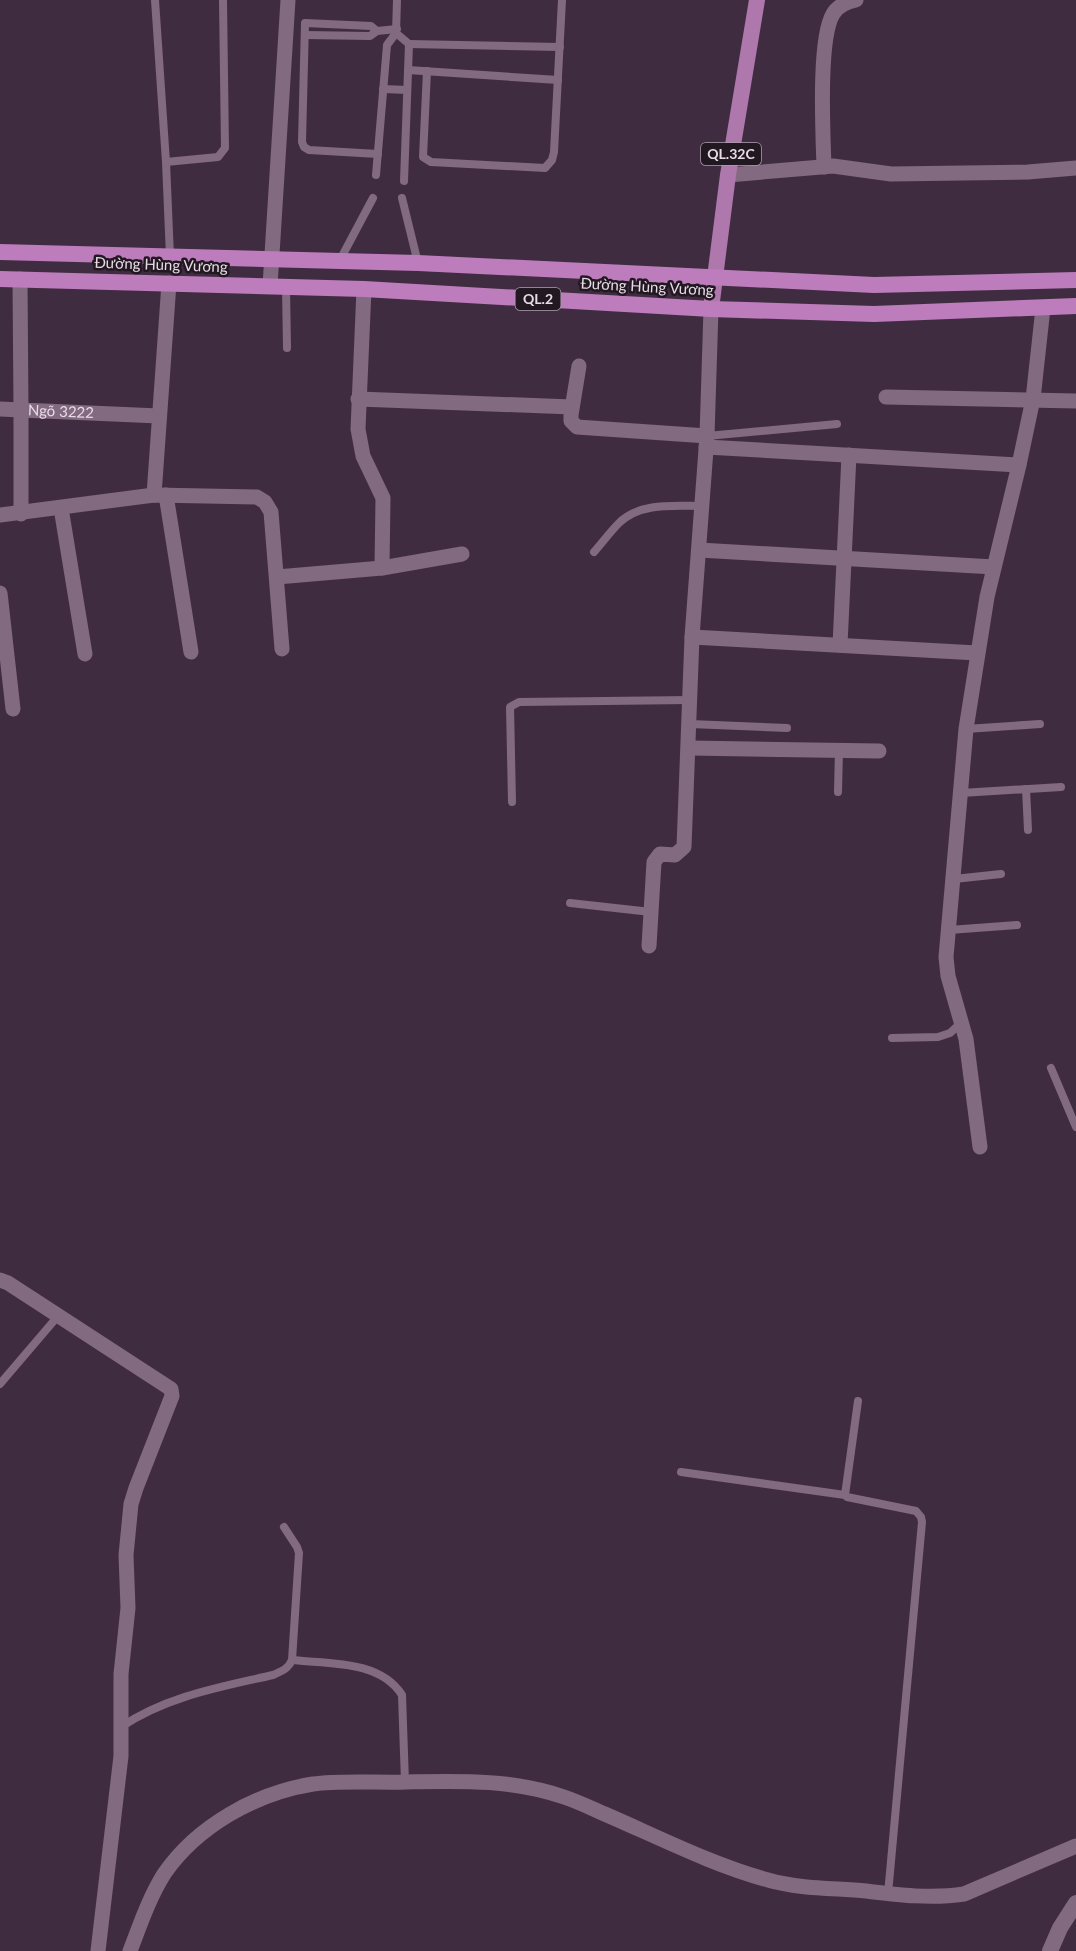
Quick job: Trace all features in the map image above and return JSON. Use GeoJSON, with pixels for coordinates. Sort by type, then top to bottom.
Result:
{"type":"FeatureCollection","features":[{"type":"Feature","properties":{"kind":"highway","name":"Đường Hùng Vương"},"geometry":{"type":"LineString","coordinates":[[0,252],[340,260],[873,285],[1076,280]]}},
{"type":"Feature","properties":{"kind":"highway","name":"Đường Hùng Vương"},"geometry":{"type":"LineString","coordinates":[[0,279],[364,289],[711,309],[874,314],[1076,306]]}},
{"type":"Feature","properties":{"kind":"main road","name":"QL.32C"},"geometry":{"type":"LineString","coordinates":[[711,309],[728,175],[757,0]]}},
{"type":"Feature","properties":{"kind":"street"},"geometry":{"type":"LineString","coordinates":[[278,286],[272,259],[288,0]]}},
{"type":"Feature","properties":{"kind":"street"},"geometry":{"type":"LineString","coordinates":[[824,167],[823,64],[829,22],[844,3],[856,0]]}},
{"type":"Feature","properties":{"kind":"street"},"geometry":{"type":"LineString","coordinates":[[728,175],[824,167],[891,174],[1028,172],[1076,168]]}},
{"type":"Feature","properties":{"kind":"street","name":"Ngõ 3222"},"geometry":{"type":"LineString","coordinates":[[20,279],[21,410],[159,416]]}},
{"type":"Feature","properties":{"kind":"street"},"geometry":{"type":"LineString","coordinates":[[169,283],[159,416],[160,495],[191,652]]}},
{"type":"Feature","properties":{"kind":"street"},"geometry":{"type":"LineString","coordinates":[[364,289],[358,429],[360,448],[382,498],[382,568]]}},
{"type":"Feature","properties":{"kind":"street"},"geometry":{"type":"LineString","coordinates":[[980,1147],[962,1022],[948,976],[946,957],[966,729],[977,653],[994,567],[1033,399],[1043,308]]}},
{"type":"Feature","properties":{"kind":"street"},"geometry":{"type":"LineString","coordinates":[[649,946],[654,862],[660,854],[675,855],[684,847],[692,637],[706,441],[711,309]]}},
{"type":"Feature","properties":{"kind":"street"},"geometry":{"type":"LineString","coordinates":[[579,366],[571,421],[577,427],[584,429],[849,455],[1019,465]]}},
{"type":"Feature","properties":{"kind":"street"},"geometry":{"type":"LineString","coordinates":[[886,397],[1076,401]]}},
{"type":"Feature","properties":{"kind":"street"},"geometry":{"type":"LineString","coordinates":[[358,399],[572,407]]}},
{"type":"Feature","properties":{"kind":"street"},"geometry":{"type":"LineString","coordinates":[[0,409],[21,410],[21,514]]}},
{"type":"Feature","properties":{"kind":"street"},"geometry":{"type":"LineString","coordinates":[[840,645],[849,455]]}},
{"type":"Feature","properties":{"kind":"street"},"geometry":{"type":"LineString","coordinates":[[0,515],[160,495],[257,497],[266,502],[271,512],[282,649]]}},
{"type":"Feature","properties":{"kind":"street"},"geometry":{"type":"LineString","coordinates":[[61,508],[85,654]]}},
{"type":"Feature","properties":{"kind":"street"},"geometry":{"type":"LineString","coordinates":[[699,550],[994,567]]}},
{"type":"Feature","properties":{"kind":"street"},"geometry":{"type":"LineString","coordinates":[[277,577],[382,568],[462,554]]}},
{"type":"Feature","properties":{"kind":"street"},"geometry":{"type":"LineString","coordinates":[[0,593],[13,709]]}},
{"type":"Feature","properties":{"kind":"street"},"geometry":{"type":"LineString","coordinates":[[692,637],[977,653]]}},
{"type":"Feature","properties":{"kind":"street"},"geometry":{"type":"LineString","coordinates":[[689,748],[879,750]]}},
{"type":"Feature","properties":{"kind":"street"},"geometry":{"type":"LineString","coordinates":[[0,1280],[171,1389],[172,1396],[135,1488],[131,1504],[126,1555],[128,1608],[121,1674],[121,1756],[98,1951]]}},
{"type":"Feature","properties":{"kind":"street"},"geometry":{"type":"LineString","coordinates":[[130,1951],[152,1896],[165,1874],[183,1851],[206,1830],[240,1808],[278,1792],[314,1784],[478,1781],[517,1784],[564,1797],[720,1864],[768,1880],[785,1884],[888,1894],[946,1897],[964,1894],[1076,1846]]}},
{"type":"Feature","properties":{"kind":"street"},"geometry":{"type":"LineString","coordinates":[[1050,1951],[1060,1928],[1076,1903]]}},
{"type":"Feature","properties":{"kind":"lane"},"geometry":{"type":"LineString","coordinates":[[154,0],[166,162],[170,256]]}},
{"type":"Feature","properties":{"kind":"lane"},"geometry":{"type":"LineString","coordinates":[[166,162],[218,157],[225,148],[223,0]]}},
{"type":"Feature","properties":{"kind":"lane"},"geometry":{"type":"LineString","coordinates":[[376,176],[387,45],[397,31],[397,0]]}},
{"type":"Feature","properties":{"kind":"lane"},"geometry":{"type":"LineString","coordinates":[[427,71],[423,157],[431,162],[545,168],[552,160],[554,152],[562,0]]}},
{"type":"Feature","properties":{"kind":"lane"},"geometry":{"type":"LineString","coordinates":[[377,31],[371,26],[305,23],[302,142],[309,150],[378,154]]}},
{"type":"Feature","properties":{"kind":"lane"},"geometry":{"type":"LineString","coordinates":[[305,35],[370,36],[377,31],[397,31],[409,44],[404,181]]}},
{"type":"Feature","properties":{"kind":"lane"},"geometry":{"type":"LineString","coordinates":[[409,44],[560,48]]}},
{"type":"Feature","properties":{"kind":"lane"},"geometry":{"type":"LineString","coordinates":[[408,70],[558,80]]}},
{"type":"Feature","properties":{"kind":"lane"},"geometry":{"type":"LineString","coordinates":[[383,89],[407,90]]}},
{"type":"Feature","properties":{"kind":"lane"},"geometry":{"type":"LineString","coordinates":[[340,260],[373,198]]}},
{"type":"Feature","properties":{"kind":"lane"},"geometry":{"type":"LineString","coordinates":[[402,198],[418,263]]}},
{"type":"Feature","properties":{"kind":"lane"},"geometry":{"type":"LineString","coordinates":[[278,286],[287,348]]}},
{"type":"Feature","properties":{"kind":"lane"},"geometry":{"type":"LineString","coordinates":[[706,441],[837,424]]}},
{"type":"Feature","properties":{"kind":"lane"},"geometry":{"type":"LineString","coordinates":[[594,552],[621,521],[636,513],[656,507],[702,506]]}},
{"type":"Feature","properties":{"kind":"lane"},"geometry":{"type":"LineString","coordinates":[[512,802],[510,708],[513,704],[519,702],[690,700]]}},
{"type":"Feature","properties":{"kind":"lane"},"geometry":{"type":"LineString","coordinates":[[690,724],[787,728]]}},
{"type":"Feature","properties":{"kind":"lane"},"geometry":{"type":"LineString","coordinates":[[966,729],[1040,724]]}},
{"type":"Feature","properties":{"kind":"lane"},"geometry":{"type":"LineString","coordinates":[[838,792],[839,750]]}},
{"type":"Feature","properties":{"kind":"lane"},"geometry":{"type":"LineString","coordinates":[[961,793],[1061,787]]}},
{"type":"Feature","properties":{"kind":"lane"},"geometry":{"type":"LineString","coordinates":[[1026,789],[1028,830]]}},
{"type":"Feature","properties":{"kind":"lane"},"geometry":{"type":"LineString","coordinates":[[954,879],[1001,874]]}},
{"type":"Feature","properties":{"kind":"lane"},"geometry":{"type":"LineString","coordinates":[[570,903],[651,912]]}},
{"type":"Feature","properties":{"kind":"lane"},"geometry":{"type":"LineString","coordinates":[[949,930],[1017,925]]}},
{"type":"Feature","properties":{"kind":"lane"},"geometry":{"type":"LineString","coordinates":[[892,1038],[938,1037],[950,1033],[962,1022]]}},
{"type":"Feature","properties":{"kind":"lane"},"geometry":{"type":"LineString","coordinates":[[1051,1068],[1076,1127]]}},
{"type":"Feature","properties":{"kind":"lane"},"geometry":{"type":"LineString","coordinates":[[0,1384],[58,1316]]}},
{"type":"Feature","properties":{"kind":"lane"},"geometry":{"type":"LineString","coordinates":[[845,1495],[858,1401]]}},
{"type":"Feature","properties":{"kind":"lane"},"geometry":{"type":"LineString","coordinates":[[681,1472],[845,1495],[916,1511],[921,1517],[888,1894]]}},
{"type":"Feature","properties":{"kind":"lane"},"geometry":{"type":"LineString","coordinates":[[120,1728],[142,1713],[168,1702],[203,1691],[273,1675],[287,1668],[292,1660],[298,1553],[297,1547],[284,1527]]}},
{"type":"Feature","properties":{"kind":"lane"},"geometry":{"type":"LineString","coordinates":[[292,1660],[364,1668],[376,1672],[397,1687],[402,1695],[403,1704],[405,1782]]}}]}
